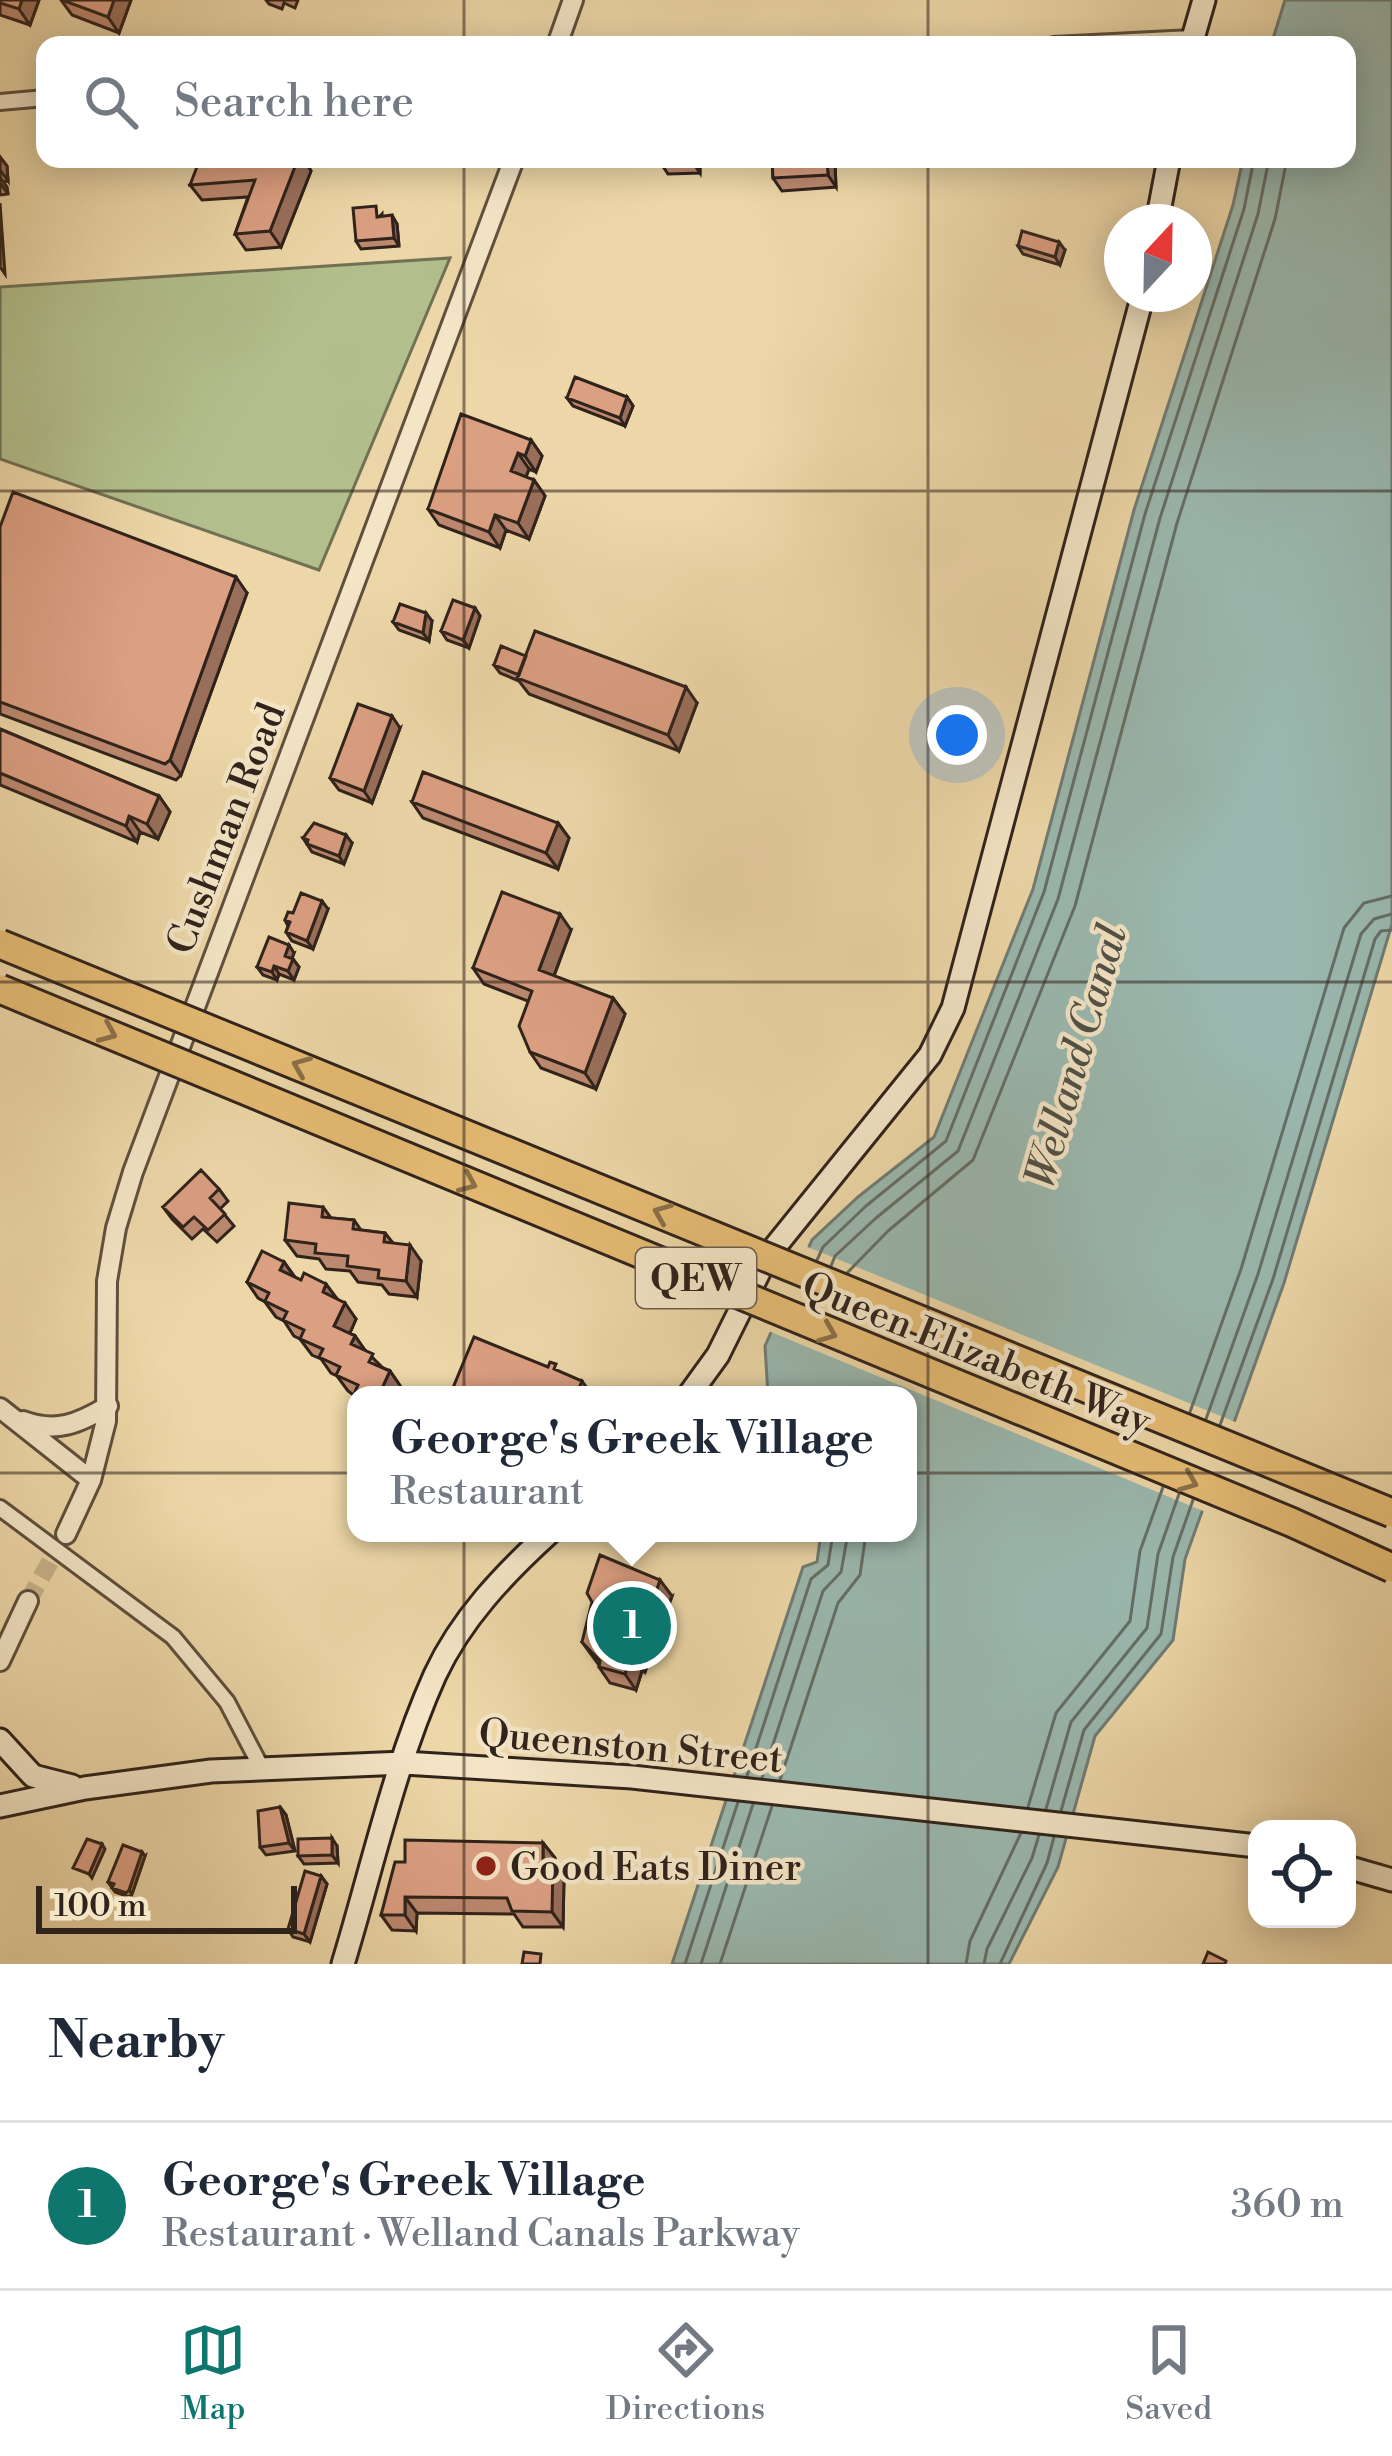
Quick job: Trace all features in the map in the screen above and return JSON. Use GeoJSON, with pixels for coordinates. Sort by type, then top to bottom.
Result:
{"type":"FeatureCollection","features":[{"type":"Feature","properties":{"kind":"highway","name":"Queen Elizabeth Way"},"geometry":{"type":"LineString","coordinates":[[0,944],[1392,1513]]}},
{"type":"Feature","properties":{"kind":"highway","name":"Queen Elizabeth Way"},"geometry":{"type":"LineString","coordinates":[[0,988],[1291,1522],[1392,1568]]}},
{"type":"Feature","properties":{"kind":"main road"},"geometry":{"type":"LineString","coordinates":[[1194,36],[1204,0]]}},
{"type":"Feature","properties":{"kind":"main road"},"geometry":{"type":"LineString","coordinates":[[1160,204],[1167,168]]}},
{"type":"Feature","properties":{"kind":"main road"},"geometry":{"type":"LineString","coordinates":[[696,1386],[718,1355],[766,1258],[930,1055],[953,1008],[1138,312]]}},
{"type":"Feature","properties":{"kind":"main road"},"geometry":{"type":"LineString","coordinates":[[344,1964],[435,1675],[464,1626],[505,1574],[539,1542]]}},
{"type":"Feature","properties":{"kind":"main road"},"geometry":{"type":"LineString","coordinates":[[0,1740],[33,1776],[85,1788]]}},
{"type":"Feature","properties":{"kind":"main road","name":"Queenston Street"},"geometry":{"type":"LineString","coordinates":[[0,1806],[85,1788],[260,1767],[404,1762],[632,1777],[1248,1844]]}},
{"type":"Feature","properties":{"kind":"main road"},"geometry":{"type":"LineString","coordinates":[[1356,1870],[1392,1880]]}},
{"type":"Feature","properties":{"kind":"street"},"geometry":{"type":"LineString","coordinates":[[560,36],[574,0]]}},
{"type":"Feature","properties":{"kind":"street"},"geometry":{"type":"LineString","coordinates":[[0,101],[36,99]]}},
{"type":"Feature","properties":{"kind":"street","name":"Cushman Road"},"geometry":{"type":"LineString","coordinates":[[66,1534],[91,1480],[108,1406],[107,1281],[133,1172],[511,168]]}},
{"type":"Feature","properties":{"kind":"street"},"geometry":{"type":"LineString","coordinates":[[5,1412],[50,1428],[64,1427],[108,1406]]}},
{"type":"Feature","properties":{"kind":"street"},"geometry":{"type":"LineString","coordinates":[[5,1412],[91,1480]]}},
{"type":"Feature","properties":{"kind":"street"},"geometry":{"type":"LineString","coordinates":[[0,1508],[172,1637],[226,1702],[260,1767]]}},
{"type":"Feature","properties":{"kind":"street"},"geometry":{"type":"LineString","coordinates":[[0,1661],[28,1601]]}},
{"type":"Feature","properties":{"kind":"green space"},"geometry":{"type":"Polygon","coordinates":[[[450,258],[319,570],[0,459],[0,287],[450,258]]]}},
{"type":"Feature","properties":{"kind":"water","name":"Welland Canal"},"geometry":{"type":"Polygon","coordinates":[[[1285,0],[1392,0],[1392,924],[1284,1283],[1185,1559],[1173,1640],[1095,1736],[1058,1867],[1009,1964],[672,1964],[803,1567],[817,1562],[820,1542],[917,1542],[917,1386],[767,1386],[765,1346],[812,1240],[934,1137],[1033,889],[1134,510],[1198,312],[1212,312],[1212,270],[1241,168],[1356,168],[1356,36],[1274,36],[1285,0]]]}},
{"type":"Feature","properties":{"kind":"pier"},"geometry":{"type":"Polygon","coordinates":[[[803,1245],[1240,1424],[1208,1513],[917,1393],[917,1386],[901,1386],[766,1330],[803,1245]]]}},
{"type":"Feature","properties":{"kind":"building"},"geometry":{"type":"Polygon","coordinates":[[[0,0],[22,0],[19,9],[0,0]]]}},
{"type":"Feature","properties":{"kind":"building"},"geometry":{"type":"Polygon","coordinates":[[[62,0],[114,0],[108,17],[62,0]]]}},
{"type":"Feature","properties":{"kind":"building"},"geometry":{"type":"Polygon","coordinates":[[[197,168],[294,168],[270,231],[235,234],[255,180],[190,185],[197,168]]]}},
{"type":"Feature","properties":{"kind":"building"},"geometry":{"type":"Polygon","coordinates":[[[772,168],[828,168],[828,175],[773,178],[772,168]]]}},
{"type":"Feature","properties":{"kind":"building"},"geometry":{"type":"Polygon","coordinates":[[[376,206],[377,217],[392,215],[394,238],[356,241],[353,208],[376,206]]]}},
{"type":"Feature","properties":{"kind":"building"},"geometry":{"type":"Polygon","coordinates":[[[1022,231],[1059,242],[1055,257],[1018,246],[1022,231]]]}},
{"type":"Feature","properties":{"kind":"building"},"geometry":{"type":"Polygon","coordinates":[[[575,377],[627,397],[620,418],[567,398],[575,377]]]}},
{"type":"Feature","properties":{"kind":"building"},"geometry":{"type":"Polygon","coordinates":[[[461,414],[531,440],[525,456],[518,453],[511,471],[534,480],[518,523],[495,515],[489,532],[428,509],[461,414]]]}},
{"type":"Feature","properties":{"kind":"building"},"geometry":{"type":"Polygon","coordinates":[[[13,492],[236,577],[165,764],[0,702],[0,527],[13,492]]]}},
{"type":"Feature","properties":{"kind":"building"},"geometry":{"type":"Polygon","coordinates":[[[453,600],[475,608],[463,640],[441,631],[453,600]]]}},
{"type":"Feature","properties":{"kind":"building"},"geometry":{"type":"Polygon","coordinates":[[[400,604],[426,613],[423,633],[393,622],[400,604]]]}},
{"type":"Feature","properties":{"kind":"building"},"geometry":{"type":"Polygon","coordinates":[[[535,631],[686,687],[668,735],[517,678],[535,631]]]}},
{"type":"Feature","properties":{"kind":"building"},"geometry":{"type":"Polygon","coordinates":[[[501,646],[526,656],[519,675],[494,665],[501,646]]]}},
{"type":"Feature","properties":{"kind":"building"},"geometry":{"type":"Polygon","coordinates":[[[358,704],[392,716],[364,791],[330,778],[358,704]]]}},
{"type":"Feature","properties":{"kind":"building"},"geometry":{"type":"Polygon","coordinates":[[[0,729],[159,796],[147,824],[129,816],[126,826],[0,773],[0,729]]]}},
{"type":"Feature","properties":{"kind":"building"},"geometry":{"type":"Polygon","coordinates":[[[423,772],[558,823],[546,853],[412,802],[423,772]]]}},
{"type":"Feature","properties":{"kind":"building"},"geometry":{"type":"Polygon","coordinates":[[[314,823],[346,835],[339,856],[307,844],[303,838],[314,823]]]}},
{"type":"Feature","properties":{"kind":"building"},"geometry":{"type":"Polygon","coordinates":[[[502,892],[560,914],[539,970],[613,998],[585,1073],[530,1052],[519,1026],[532,991],[473,968],[502,892]]]}},
{"type":"Feature","properties":{"kind":"building"},"geometry":{"type":"Polygon","coordinates":[[[301,893],[322,901],[307,941],[286,932],[288,912],[293,913],[301,893]]]}},
{"type":"Feature","properties":{"kind":"building"},"geometry":{"type":"Polygon","coordinates":[[[269,937],[289,945],[285,956],[293,959],[288,971],[257,967],[269,937]]]}},
{"type":"Feature","properties":{"kind":"building"},"geometry":{"type":"Polygon","coordinates":[[[201,1170],[219,1189],[210,1198],[225,1214],[208,1230],[194,1217],[183,1227],[163,1207],[201,1170]]]}},
{"type":"Feature","properties":{"kind":"building"},"geometry":{"type":"Polygon","coordinates":[[[289,1203],[323,1207],[322,1217],[354,1220],[353,1229],[385,1233],[384,1242],[410,1245],[406,1281],[378,1278],[379,1270],[347,1266],[348,1256],[315,1253],[316,1244],[285,1240],[289,1203]]]}},
{"type":"Feature","properties":{"kind":"building"},"geometry":{"type":"Polygon","coordinates":[[[262,1251],[284,1262],[280,1270],[301,1280],[304,1273],[326,1284],[323,1292],[345,1303],[334,1326],[355,1336],[351,1344],[373,1354],[369,1362],[390,1371],[383,1386],[358,1386],[336,1375],[340,1367],[319,1357],[323,1349],[300,1339],[304,1330],[283,1320],[287,1312],[265,1301],[269,1293],[247,1282],[262,1251]]]}},
{"type":"Feature","properties":{"kind":"building"},"geometry":{"type":"Polygon","coordinates":[[[474,1337],[548,1367],[550,1362],[556,1364],[554,1369],[582,1381],[580,1386],[454,1386],[474,1337]]]}},
{"type":"Feature","properties":{"kind":"building"},"geometry":{"type":"Polygon","coordinates":[[[600,1555],[660,1580],[625,1674],[599,1667],[600,1661],[582,1642],[592,1602],[587,1593],[600,1555]]]}},
{"type":"Feature","properties":{"kind":"building"},"geometry":{"type":"Polygon","coordinates":[[[280,1807],[289,1843],[260,1847],[258,1811],[280,1807]]]}},
{"type":"Feature","properties":{"kind":"building"},"geometry":{"type":"Polygon","coordinates":[[[332,1838],[332,1855],[298,1856],[298,1839],[332,1838]]]}},
{"type":"Feature","properties":{"kind":"building"},"geometry":{"type":"Polygon","coordinates":[[[87,1839],[102,1844],[89,1874],[73,1868],[87,1839]]]}},
{"type":"Feature","properties":{"kind":"building"},"geometry":{"type":"Polygon","coordinates":[[[405,1840],[543,1843],[543,1862],[553,1863],[552,1912],[512,1911],[507,1898],[405,1897],[405,1915],[381,1915],[395,1862],[405,1862],[405,1840]]]}},
{"type":"Feature","properties":{"kind":"building"},"geometry":{"type":"Polygon","coordinates":[[[123,1845],[142,1852],[126,1893],[108,1882],[123,1845]]]}},
{"type":"Feature","properties":{"kind":"building"},"geometry":{"type":"Polygon","coordinates":[[[305,1871],[321,1876],[304,1934],[288,1929],[305,1871]]]}},
{"type":"Feature","properties":{"kind":"building"},"geometry":{"type":"Polygon","coordinates":[[[524,1952],[541,1954],[540,1964],[522,1964],[524,1952]]]}},
{"type":"Feature","properties":{"kind":"building"},"geometry":{"type":"Polygon","coordinates":[[[1208,1952],[1226,1961],[1225,1964],[1203,1964],[1208,1952]]]}},
{"type":"Feature","properties":{"kind":"tunnel"},"geometry":{"type":"LineString","coordinates":[[28,1601],[66,1534]]}},
{"type":"Feature","properties":{"kind":"place","name":"George's Greek Village"},"geometry":{"type":"Point","coordinates":[632,1626]}},
{"type":"Feature","properties":{"kind":"place","name":"Good Eats Diner"},"geometry":{"type":"Point","coordinates":[486,1866]}}]}
